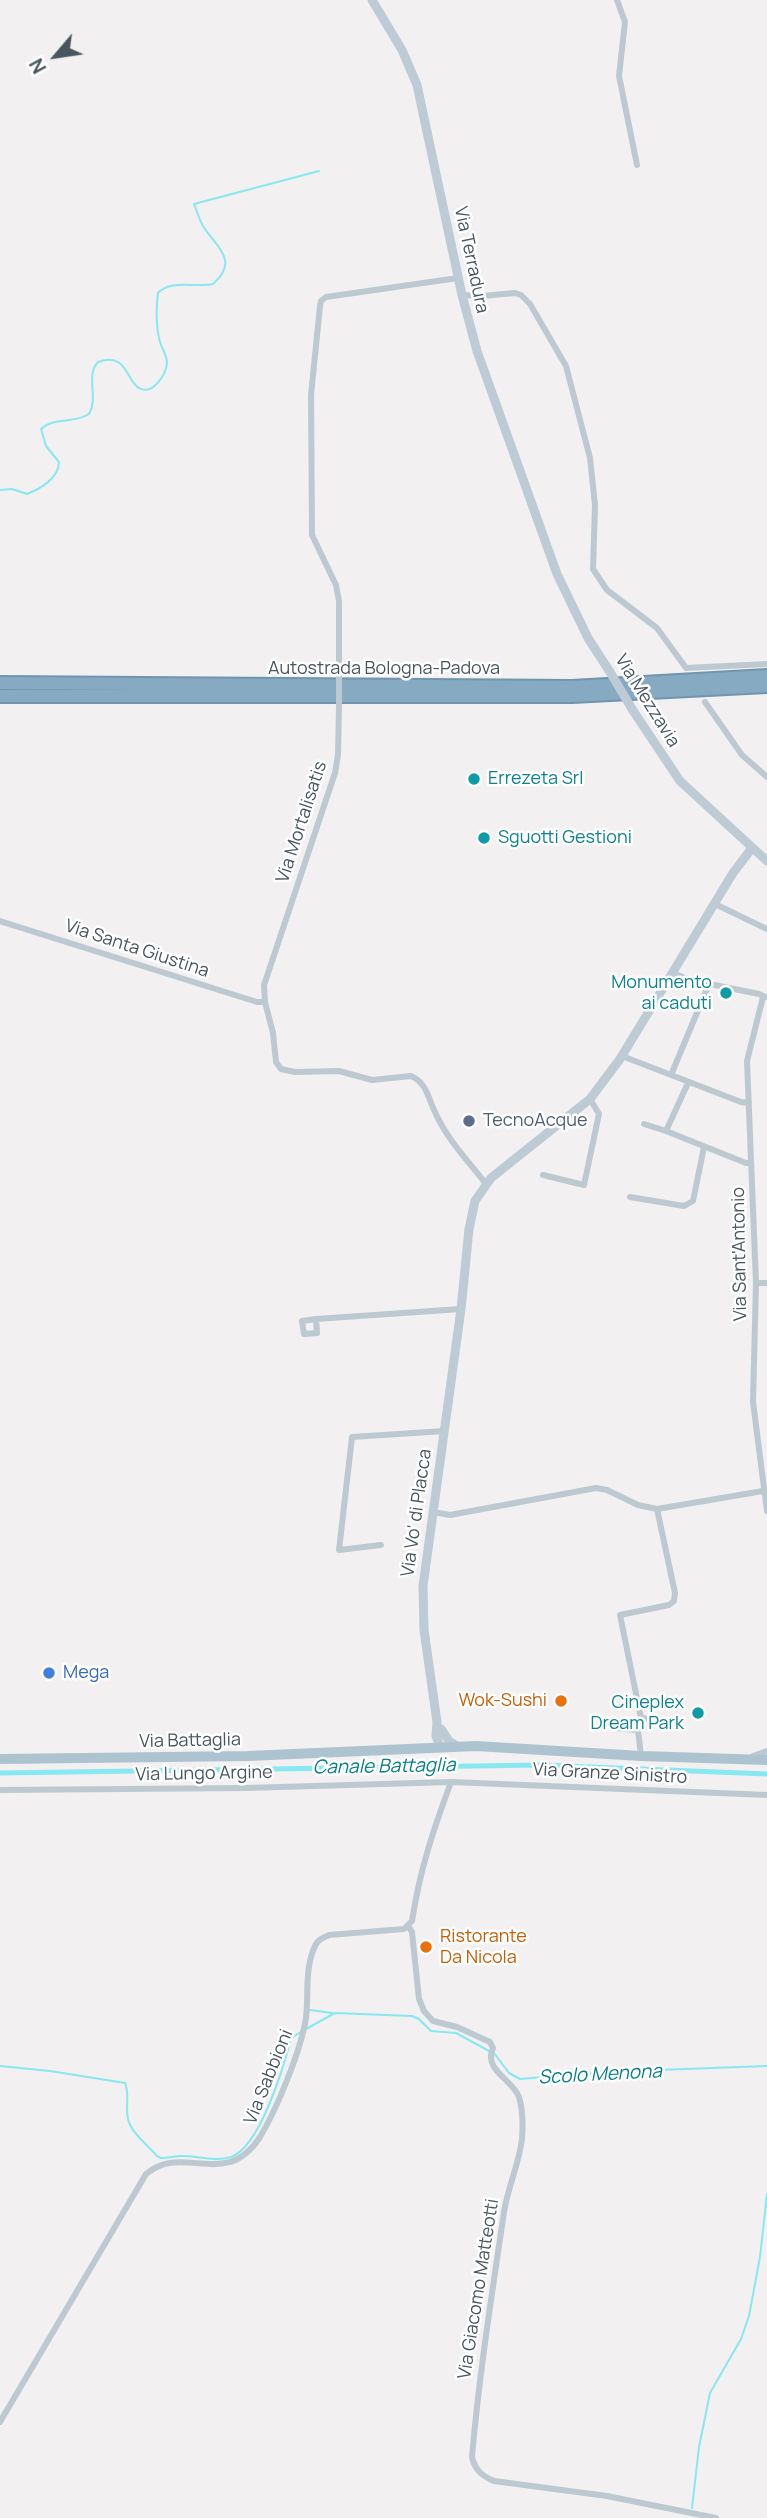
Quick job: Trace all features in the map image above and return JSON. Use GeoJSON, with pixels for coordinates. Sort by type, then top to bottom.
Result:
{"type":"FeatureCollection","features":[{"type":"Feature","properties":{"kind":"highway","name":"Autostrada Bologna-Padova"},"geometry":{"type":"LineString","coordinates":[[0,683],[572,687],[767,676]]}},
{"type":"Feature","properties":{"kind":"highway","name":"Autostrada Bologna-Padova"},"geometry":{"type":"LineString","coordinates":[[0,696],[572,696],[767,686]]}},
{"type":"Feature","properties":{"kind":"main road","name":"Via Battaglia"},"geometry":{"type":"LineString","coordinates":[[0,1759],[249,1756],[457,1746],[514,1746],[640,1756],[767,1760]]}},
{"type":"Feature","properties":{"kind":"street","name":"Via Terradura"},"geometry":{"type":"LineString","coordinates":[[372,0],[402,50],[417,85],[461,295],[477,351],[541,529]]}},
{"type":"Feature","properties":{"kind":"street"},"geometry":{"type":"LineString","coordinates":[[617,0],[625,22],[619,68],[637,165]]}},
{"type":"Feature","properties":{"kind":"street","name":"Via Mortalisatis"},"geometry":{"type":"LineString","coordinates":[[458,278],[326,297],[321,301],[311,395],[312,535],[329,568],[337,593],[338,755],[335,773],[264,985],[265,1002],[274,1033],[276,1062],[281,1069],[295,1072],[340,1071],[372,1080],[411,1076],[417,1079],[426,1088],[443,1127],[488,1181]]}},
{"type":"Feature","properties":{"kind":"street"},"geometry":{"type":"LineString","coordinates":[[461,295],[521,295],[530,304],[562,358],[572,386],[593,473],[595,528],[592,562],[600,583],[657,628],[687,668],[767,664]]}},
{"type":"Feature","properties":{"kind":"street","name":"Via Mezzavia"},"geometry":{"type":"LineString","coordinates":[[541,529],[570,602],[588,638],[680,781],[767,861]]}},
{"type":"Feature","properties":{"kind":"street"},"geometry":{"type":"LineString","coordinates":[[705,702],[742,755],[767,777]]}},
{"type":"Feature","properties":{"kind":"street","name":"Via Vo' di Placca"},"geometry":{"type":"LineString","coordinates":[[440,1747],[422,1609],[423,1586],[461,1309],[471,1213],[478,1194],[488,1181],[590,1099],[622,1056],[733,873],[752,848]]}},
{"type":"Feature","properties":{"kind":"street"},"geometry":{"type":"LineString","coordinates":[[715,904],[767,929]]}},
{"type":"Feature","properties":{"kind":"street","name":"Via Santa Giustina"},"geometry":{"type":"LineString","coordinates":[[0,921],[257,1002],[265,1002]]}},
{"type":"Feature","properties":{"kind":"street"},"geometry":{"type":"LineString","coordinates":[[673,973],[690,980],[765,997]]}},
{"type":"Feature","properties":{"kind":"street"},"geometry":{"type":"LineString","coordinates":[[671,1075],[709,984]]}},
{"type":"Feature","properties":{"kind":"street","name":"Via Sant'Antonio"},"geometry":{"type":"LineString","coordinates":[[765,997],[747,1061],[756,1283],[753,1402],[767,1511]]}},
{"type":"Feature","properties":{"kind":"street"},"geometry":{"type":"LineString","coordinates":[[622,1056],[688,1083],[741,1102],[748,1102]]}},
{"type":"Feature","properties":{"kind":"street"},"geometry":{"type":"LineString","coordinates":[[666,1131],[688,1083]]}},
{"type":"Feature","properties":{"kind":"street"},"geometry":{"type":"LineString","coordinates":[[543,1175],[584,1185],[598,1119],[596,1108],[590,1099]]}},
{"type":"Feature","properties":{"kind":"street"},"geometry":{"type":"LineString","coordinates":[[644,1124],[751,1163]]}},
{"type":"Feature","properties":{"kind":"street"},"geometry":{"type":"LineString","coordinates":[[630,1197],[684,1206],[693,1201],[704,1147]]}},
{"type":"Feature","properties":{"kind":"street"},"geometry":{"type":"LineString","coordinates":[[756,1283],[767,1283]]}},
{"type":"Feature","properties":{"kind":"street"},"geometry":{"type":"LineString","coordinates":[[316,1319],[461,1309]]}},
{"type":"Feature","properties":{"kind":"street"},"geometry":{"type":"LineString","coordinates":[[381,1545],[339,1550],[352,1437],[444,1431]]}},
{"type":"Feature","properties":{"kind":"street"},"geometry":{"type":"LineString","coordinates":[[433,1512],[450,1515],[596,1488],[607,1490],[638,1506],[657,1509],[763,1491]]}},
{"type":"Feature","properties":{"kind":"street"},"geometry":{"type":"LineString","coordinates":[[651,1719],[641,1718],[620,1615],[669,1605],[674,1601],[675,1594],[657,1509]]}},
{"type":"Feature","properties":{"kind":"street"},"geometry":{"type":"LineString","coordinates":[[419,1748],[433,1738],[438,1727],[449,1741],[457,1746]]}},
{"type":"Feature","properties":{"kind":"street"},"geometry":{"type":"LineString","coordinates":[[614,1728],[638,1730],[640,1756]]}},
{"type":"Feature","properties":{"kind":"street"},"geometry":{"type":"LineString","coordinates":[[741,1760],[767,1751]]}},
{"type":"Feature","properties":{"kind":"street"},"geometry":{"type":"LineString","coordinates":[[408,1926],[412,1921],[426,1850],[451,1782]]}},
{"type":"Feature","properties":{"kind":"street","name":"Via Lungo Argine"},"geometry":{"type":"LineString","coordinates":[[0,1790],[258,1788],[451,1782]]}},
{"type":"Feature","properties":{"kind":"street","name":"Via Granze Sinistro"},"geometry":{"type":"LineString","coordinates":[[451,1782],[767,1795]]}},
{"type":"Feature","properties":{"kind":"street","name":"Via Sabbioni"},"geometry":{"type":"LineString","coordinates":[[0,2422],[139,2183],[155,2166],[163,2164],[229,2164],[243,2157],[260,2137],[302,2035],[307,2006],[307,1976],[320,1939],[329,1935],[404,1929],[408,1926]]}},
{"type":"Feature","properties":{"kind":"street","name":"Via Giacomo Matteotti"},"geometry":{"type":"LineString","coordinates":[[408,1926],[412,1932],[419,1999],[424,2011],[433,2021],[457,2027],[490,2042],[494,2067],[516,2090],[523,2116],[522,2134],[505,2210],[480,2371],[472,2457],[474,2465],[485,2477],[494,2481],[607,2496],[693,2516],[716,2518]]}},
{"type":"Feature","properties":{"kind":"waterway"},"geometry":{"type":"LineString","coordinates":[[0,490],[12,489],[27,494],[43,486],[56,473],[59,462],[46,446],[41,429],[51,423],[89,414],[93,401],[94,368],[98,362],[115,360],[135,384],[144,390],[154,387],[161,378],[167,363],[158,330],[158,293],[170,286],[213,284],[225,267],[223,253],[203,226],[194,204],[319,171]]}},
{"type":"Feature","properties":{"kind":"waterway","name":"Canale Battaglia"},"geometry":{"type":"LineString","coordinates":[[0,1773],[541,1765],[767,1774]]}},
{"type":"Feature","properties":{"kind":"waterway"},"geometry":{"type":"LineString","coordinates":[[310,2010],[332,2013]]}},
{"type":"Feature","properties":{"kind":"waterway","name":"Scolo Menona"},"geometry":{"type":"LineString","coordinates":[[306,2029],[335,2013],[412,2016],[431,2031],[456,2033],[489,2051]]}},
{"type":"Feature","properties":{"kind":"waterway","name":"Scolo Menona"},"geometry":{"type":"LineString","coordinates":[[0,2066],[125,2083],[130,2124],[157,2156],[225,2158],[242,2150],[252,2138],[269,2104],[291,2038],[301,2032]]}},
{"type":"Feature","properties":{"kind":"waterway","name":"Scolo Menona"},"geometry":{"type":"LineString","coordinates":[[494,2053],[509,2073],[520,2079],[603,2072],[767,2066]]}},
{"type":"Feature","properties":{"kind":"waterway"},"geometry":{"type":"LineString","coordinates":[[692,2508],[699,2447],[710,2393],[741,2339],[749,2316],[760,2257],[767,2194]]}},
{"type":"Feature","properties":{"kind":"place","name":"Errezeta Srl"},"geometry":{"type":"Point","coordinates":[474,779]}},
{"type":"Feature","properties":{"kind":"place","name":"Sguotti Gestioni"},"geometry":{"type":"Point","coordinates":[484,838]}},
{"type":"Feature","properties":{"kind":"place","name":"Monumento ai caduti"},"geometry":{"type":"Point","coordinates":[726,993]}},
{"type":"Feature","properties":{"kind":"place","name":"TecnoAcque"},"geometry":{"type":"Point","coordinates":[469,1121]}},
{"type":"Feature","properties":{"kind":"place","name":"Mega"},"geometry":{"type":"Point","coordinates":[49,1673]}},
{"type":"Feature","properties":{"kind":"place","name":"Wok-Sushi"},"geometry":{"type":"Point","coordinates":[561,1701]}},
{"type":"Feature","properties":{"kind":"place","name":"Cineplex Dream Park"},"geometry":{"type":"Point","coordinates":[698,1713]}},
{"type":"Feature","properties":{"kind":"place","name":"Ristorante Da Nicola"},"geometry":{"type":"Point","coordinates":[426,1947]}}]}
